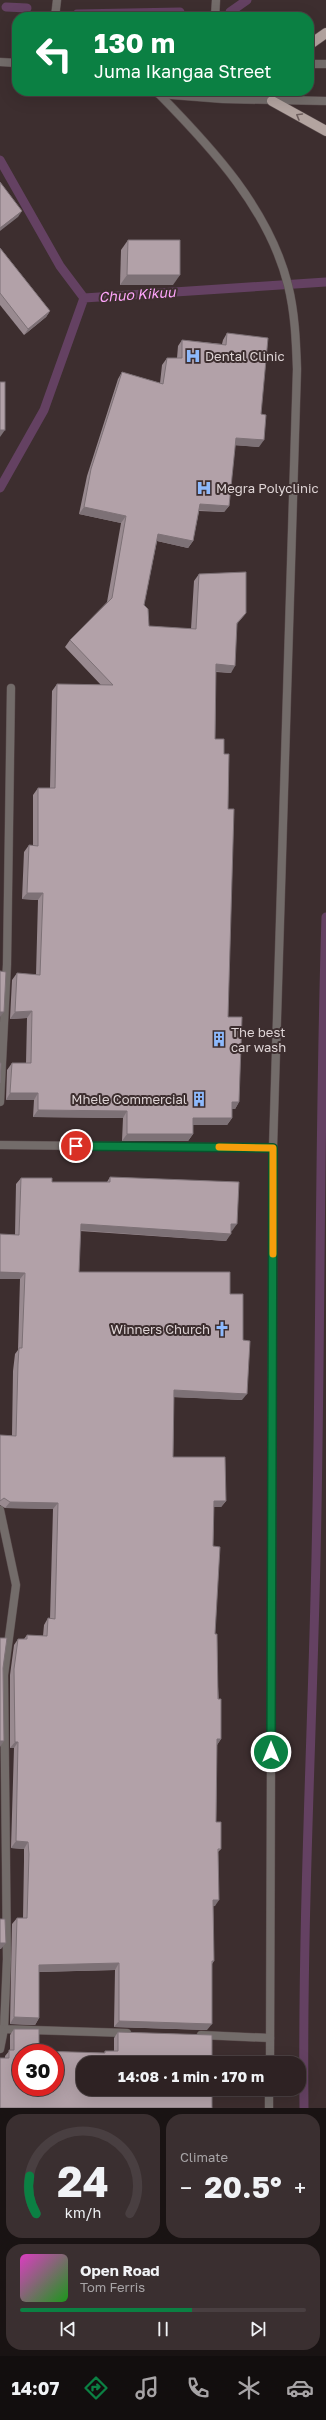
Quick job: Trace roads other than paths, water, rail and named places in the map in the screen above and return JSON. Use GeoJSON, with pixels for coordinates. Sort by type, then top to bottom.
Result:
{"type":"FeatureCollection","features":[{"type":"Feature","properties":{"kind":"main road"},"geometry":{"type":"LineString","coordinates":[[314,41],[326,33]]}},
{"type":"Feature","properties":{"kind":"main road"},"geometry":{"type":"LineString","coordinates":[[272,101],[326,131]]}},
{"type":"Feature","properties":{"kind":"street"},"geometry":{"type":"LineString","coordinates":[[56,12],[57,0]]}},
{"type":"Feature","properties":{"kind":"street"},"geometry":{"type":"LineString","coordinates":[[215,12],[216,0]]}},
{"type":"Feature","properties":{"kind":"street"},"geometry":{"type":"LineString","coordinates":[[0,62],[12,63]]}},
{"type":"Feature","properties":{"kind":"street"},"geometry":{"type":"LineString","coordinates":[[314,64],[326,64]]}},
{"type":"Feature","properties":{"kind":"street"},"geometry":{"type":"LineString","coordinates":[[159,96],[213,152],[234,178],[257,214],[275,249],[287,282],[295,318],[298,370],[273,1148],[270,2056]]}},
{"type":"Feature","properties":{"kind":"street"},"geometry":{"type":"LineString","coordinates":[[200,96],[272,101],[326,102]]}},
{"type":"Feature","properties":{"kind":"street"},"geometry":{"type":"LineString","coordinates":[[0,1102],[7,964],[11,688]]}},
{"type":"Feature","properties":{"kind":"street"},"geometry":{"type":"LineString","coordinates":[[0,1145],[273,1148]]}},
{"type":"Feature","properties":{"kind":"street"},"geometry":{"type":"LineString","coordinates":[[0,1510],[16,1585],[4,1675],[7,1959],[0,2049]]}},
{"type":"Feature","properties":{"kind":"street"},"geometry":{"type":"LineString","coordinates":[[2,2029],[137,2033]]}},
{"type":"Feature","properties":{"kind":"street"},"geometry":{"type":"LineString","coordinates":[[192,2035],[270,2038]]}},
{"type":"Feature","properties":{"kind":"street"},"geometry":{"type":"LineString","coordinates":[[269,2096],[269,2108]]}},
{"type":"Feature","properties":{"kind":"waterway"},"geometry":{"type":"LineString","coordinates":[[230,12],[247,0]]}},
{"type":"Feature","properties":{"kind":"waterway"},"geometry":{"type":"LineString","coordinates":[[6,7],[27,8]]}},
{"type":"Feature","properties":{"kind":"waterway"},"geometry":{"type":"LineString","coordinates":[[0,160],[60,266],[84,298]]}},
{"type":"Feature","properties":{"kind":"waterway","name":"Chuo Kikuu"},"geometry":{"type":"LineString","coordinates":[[0,488],[44,410],[84,298],[326,282]]}},
{"type":"Feature","properties":{"kind":"waterway"},"geometry":{"type":"LineString","coordinates":[[304,2108],[304,1970],[316,1557],[322,1077],[326,917]]}},
{"type":"Feature","properties":{"kind":"place","name":"Dental Clinic"},"geometry":{"type":"Point","coordinates":[193,356]}},
{"type":"Feature","properties":{"kind":"place","name":"Megra Polyclinic"},"geometry":{"type":"Point","coordinates":[204,488]}},
{"type":"Feature","properties":{"kind":"place","name":"The best car wash"},"geometry":{"type":"Point","coordinates":[219,1039]}},
{"type":"Feature","properties":{"kind":"place","name":"Mhele Commercial"},"geometry":{"type":"Point","coordinates":[199,1099]}},
{"type":"Feature","properties":{"kind":"place","name":"Winners Church"},"geometry":{"type":"Point","coordinates":[222,1329]}}]}
